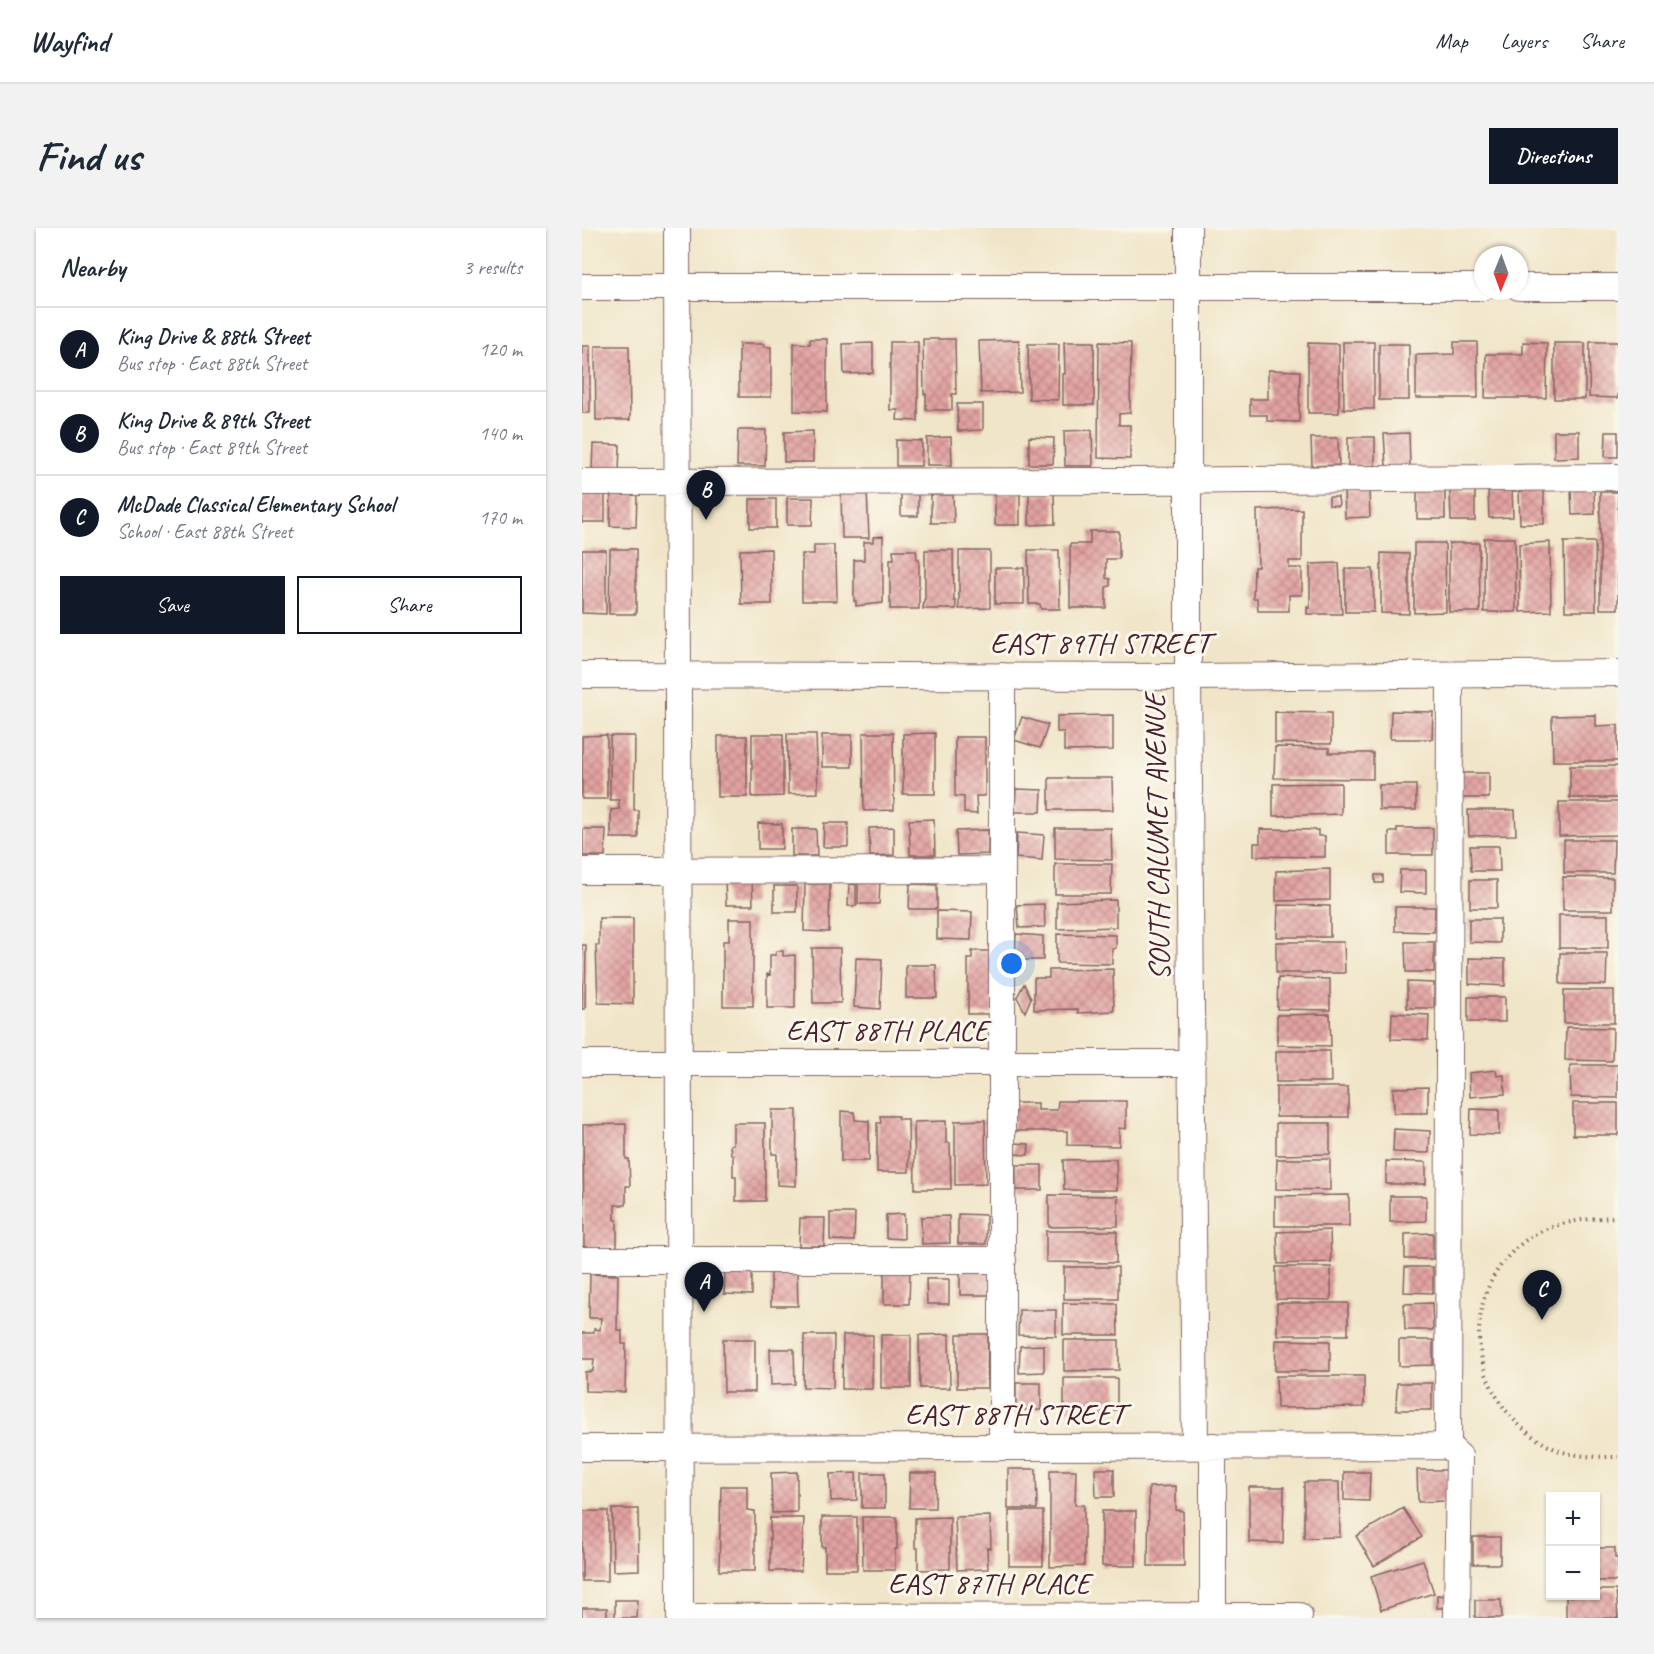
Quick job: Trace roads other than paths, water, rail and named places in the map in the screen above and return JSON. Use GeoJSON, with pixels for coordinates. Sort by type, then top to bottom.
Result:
{"type":"FeatureCollection","features":[{"type":"Feature","properties":{"kind":"street"},"geometry":{"type":"LineString","coordinates":[[677,228],[680,1618]]}},
{"type":"Feature","properties":{"kind":"street","name":"SOUTH CALUMET AVENUE"},"geometry":{"type":"LineString","coordinates":[[1188,228],[1188,677],[1192,1063],[1204,1446],[1213,1617]]}},
{"type":"Feature","properties":{"kind":"street"},"geometry":{"type":"LineString","coordinates":[[582,287],[1474,286]]}},
{"type":"Feature","properties":{"kind":"street"},"geometry":{"type":"LineString","coordinates":[[1528,287],[1618,287]]}},
{"type":"Feature","properties":{"kind":"street"},"geometry":{"type":"LineString","coordinates":[[582,482],[1618,477]]}},
{"type":"Feature","properties":{"kind":"street","name":"EAST 89TH STREET"},"geometry":{"type":"LineString","coordinates":[[582,675],[1188,677],[1618,673]]}},
{"type":"Feature","properties":{"kind":"street"},"geometry":{"type":"LineString","coordinates":[[1450,675],[1448,1446],[1459,1456],[1457,1618]]}},
{"type":"Feature","properties":{"kind":"street"},"geometry":{"type":"LineString","coordinates":[[1002,676],[1002,1447]]}},
{"type":"Feature","properties":{"kind":"street"},"geometry":{"type":"LineString","coordinates":[[582,871],[1002,870]]}},
{"type":"Feature","properties":{"kind":"street","name":"EAST 88TH PLACE"},"geometry":{"type":"LineString","coordinates":[[582,1063],[1192,1063]]}},
{"type":"Feature","properties":{"kind":"street"},"geometry":{"type":"LineString","coordinates":[[582,1260],[1003,1260]]}},
{"type":"Feature","properties":{"kind":"street","name":"EAST 88TH STREET"},"geometry":{"type":"LineString","coordinates":[[582,1448],[1448,1446]]}},
{"type":"Feature","properties":{"kind":"street","name":"EAST 87TH PLACE"},"geometry":{"type":"LineString","coordinates":[[680,1618],[1299,1616]]}},
{"type":"Feature","properties":{"kind":"place","name":"King Drive & 89th Street"},"geometry":{"type":"Point","coordinates":[706,520]}},
{"type":"Feature","properties":{"kind":"place","name":"King Drive & 88th Street"},"geometry":{"type":"Point","coordinates":[704,1312]}},
{"type":"Feature","properties":{"kind":"place","name":"McDade Classical Elementary School"},"geometry":{"type":"Point","coordinates":[1542,1320]}}]}
